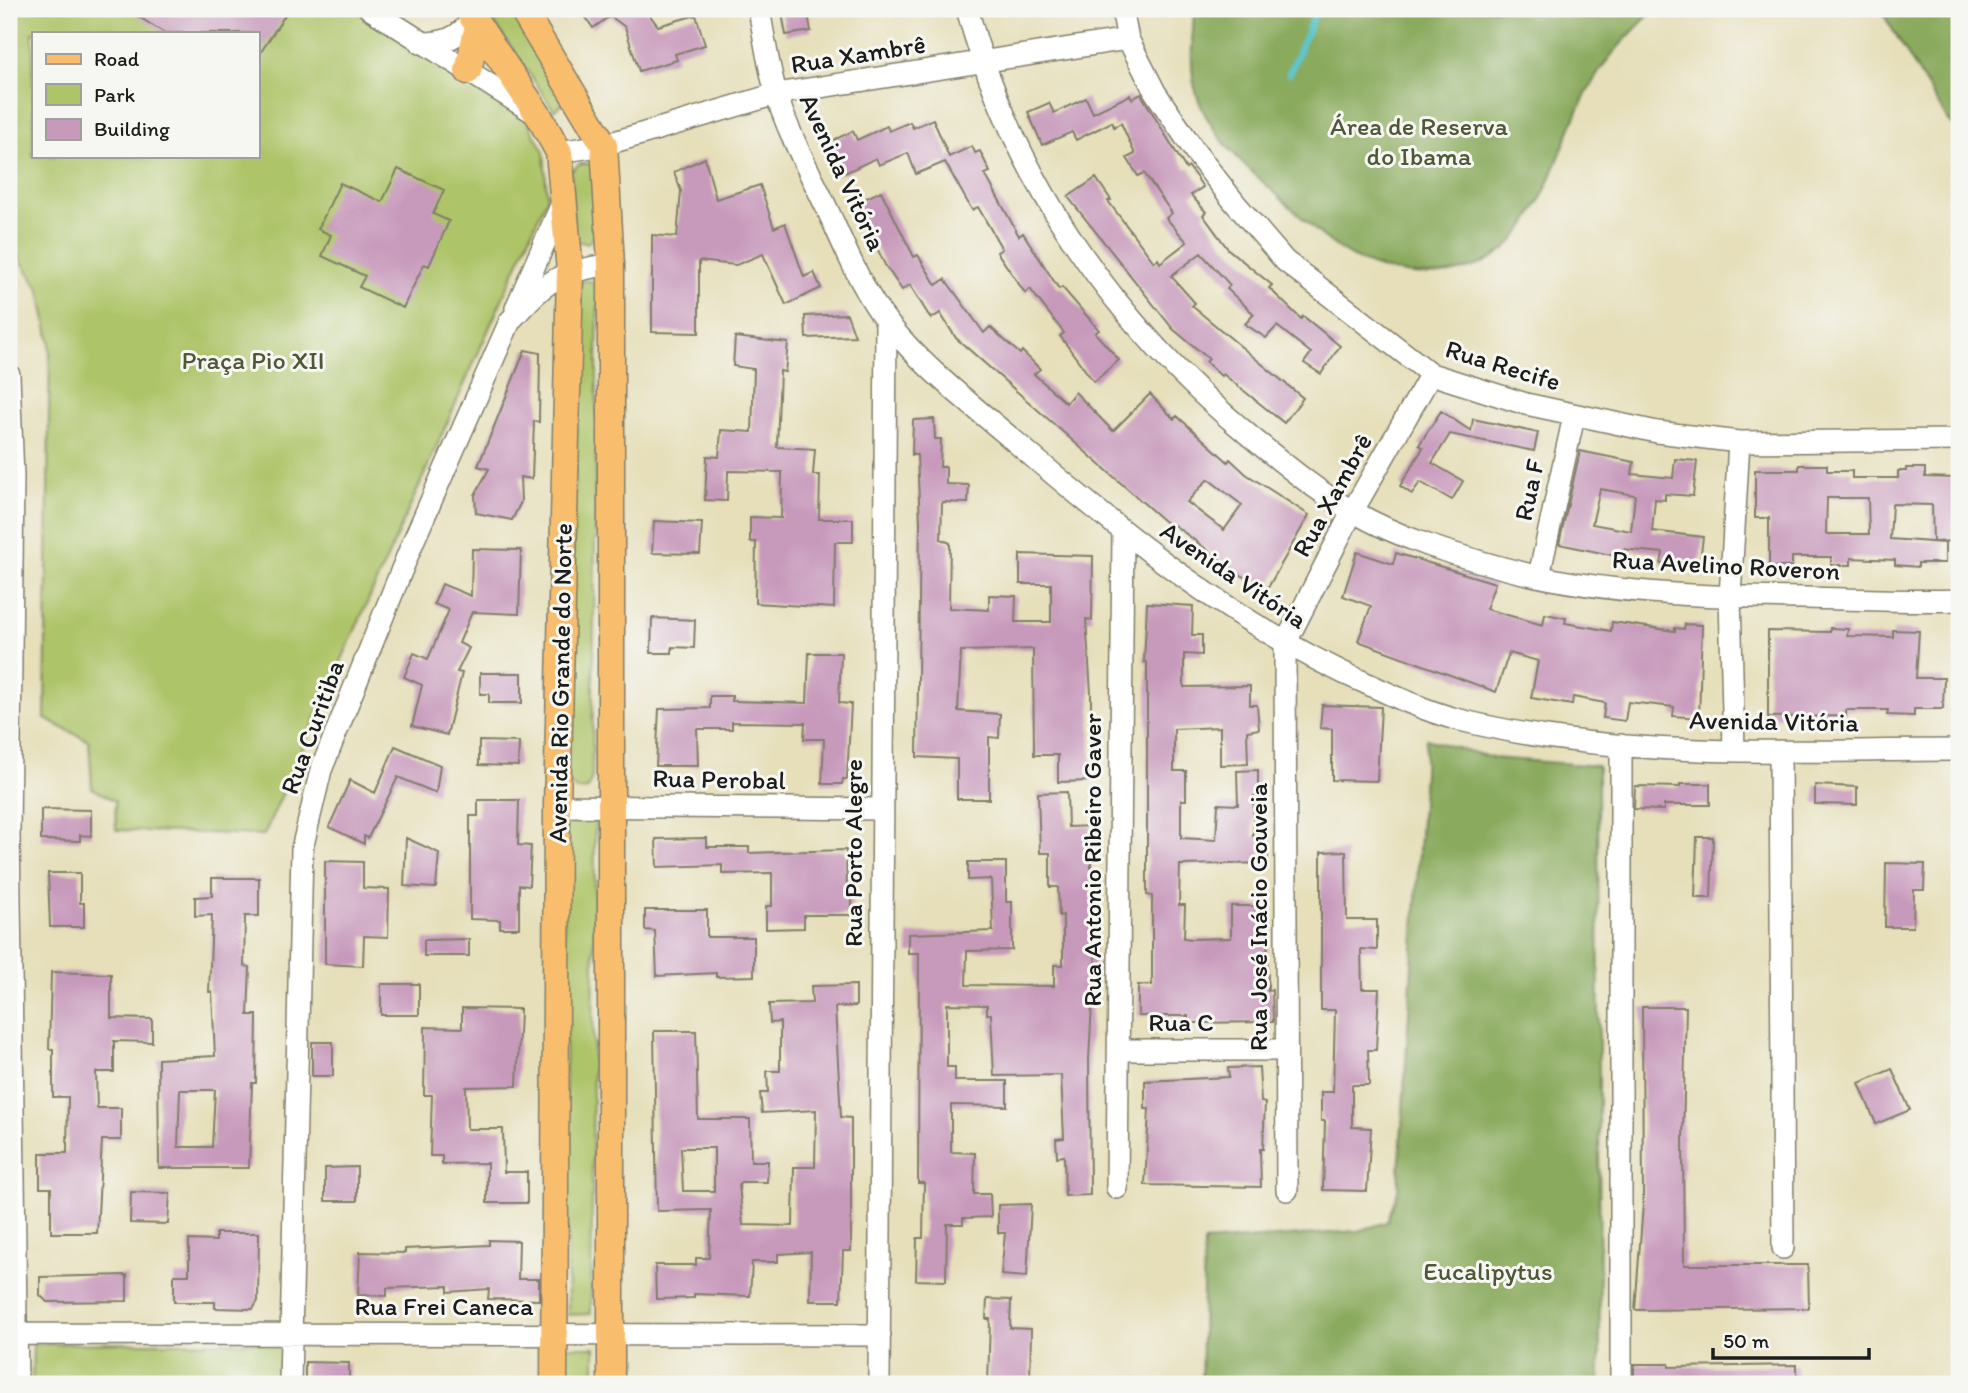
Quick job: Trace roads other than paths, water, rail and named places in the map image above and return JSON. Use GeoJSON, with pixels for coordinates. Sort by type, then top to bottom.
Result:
{"type":"FeatureCollection","features":[{"type":"Feature","properties":{"kind":"main road","name":"Avenida Rio Grande do Norte"},"geometry":{"type":"LineString","coordinates":[[522,9],[604,145],[611,264],[611,1384]]}},
{"type":"Feature","properties":{"kind":"main road","name":"Avenida Rio Grande do Norte"},"geometry":{"type":"LineString","coordinates":[[473,17],[539,116],[559,152],[570,271],[557,806],[554,1384]]}},
{"type":"Feature","properties":{"kind":"main road"},"geometry":{"type":"LineString","coordinates":[[468,71],[473,17]]}},
{"type":"Feature","properties":{"kind":"street"},"geometry":{"type":"LineString","coordinates":[[370,9],[539,116]]}},
{"type":"Feature","properties":{"kind":"street","name":"Avenida Vitória"},"geometry":{"type":"LineString","coordinates":[[760,9],[776,94],[845,249],[886,321],[927,365],[1123,532],[1192,586],[1285,644],[1325,666],[1452,718],[1510,732],[1621,745],[1734,751],[1959,750]]}},
{"type":"Feature","properties":{"kind":"street","name":"Rua Avelino Roveron"},"geometry":{"type":"LineString","coordinates":[[967,9],[985,63],[1024,160],[1080,254],[1115,303],[1183,378],[1224,415],[1283,463],[1352,512],[1432,546],[1539,576],[1665,594],[1959,600]]}},
{"type":"Feature","properties":{"kind":"street","name":"Rua Recife"},"geometry":{"type":"LineString","coordinates":[[1122,9],[1128,39],[1155,92],[1196,153],[1285,261],[1432,374],[1574,416],[1657,432],[1739,442],[1959,440]]}},
{"type":"Feature","properties":{"kind":"street"},"geometry":{"type":"LineString","coordinates":[[421,43],[451,40],[463,32],[473,17]]}},
{"type":"Feature","properties":{"kind":"street","name":"Rua Xambrê"},"geometry":{"type":"LineString","coordinates":[[559,152],[604,145],[776,94],[1128,39]]}},
{"type":"Feature","properties":{"kind":"street"},"geometry":{"type":"LineString","coordinates":[[510,321],[564,201]]}},
{"type":"Feature","properties":{"kind":"street"},"geometry":{"type":"LineString","coordinates":[[570,271],[611,264]]}},
{"type":"Feature","properties":{"kind":"street","name":"Rua Curitiba"},"geometry":{"type":"LineString","coordinates":[[290,1384],[302,849],[321,770],[413,542],[510,321],[532,297],[570,271]]}},
{"type":"Feature","properties":{"kind":"street","name":"Rua Porto Alegre"},"geometry":{"type":"LineString","coordinates":[[879,1384],[886,321]]}},
{"type":"Feature","properties":{"kind":"street","name":"Rua Xambrê"},"geometry":{"type":"LineString","coordinates":[[1285,644],[1352,512],[1432,374]]}},
{"type":"Feature","properties":{"kind":"street"},"geometry":{"type":"LineString","coordinates":[[9,375],[9,834],[13,1247],[11,1330],[17,1384]]}},
{"type":"Feature","properties":{"kind":"street","name":"Rua F"},"geometry":{"type":"LineString","coordinates":[[1539,576],[1574,416]]}},
{"type":"Feature","properties":{"kind":"street"},"geometry":{"type":"LineString","coordinates":[[1734,751],[1730,597],[1739,442]]}},
{"type":"Feature","properties":{"kind":"street","name":"Rua Antonio Ribeiro Gaver"},"geometry":{"type":"LineString","coordinates":[[1117,1188],[1123,532]]}},
{"type":"Feature","properties":{"kind":"street","name":"Rua José Inácio Gouveia"},"geometry":{"type":"LineString","coordinates":[[1285,644],[1287,1191]]}},
{"type":"Feature","properties":{"kind":"street"},"geometry":{"type":"LineString","coordinates":[[1621,745],[1621,1384]]}},
{"type":"Feature","properties":{"kind":"street"},"geometry":{"type":"LineString","coordinates":[[1780,751],[1783,1248]]}},
{"type":"Feature","properties":{"kind":"street","name":"Rua Perobal"},"geometry":{"type":"LineString","coordinates":[[557,806],[881,809]]}},
{"type":"Feature","properties":{"kind":"street","name":"Rua C"},"geometry":{"type":"LineString","coordinates":[[1119,1050],[1286,1049]]}},
{"type":"Feature","properties":{"kind":"street","name":"Rua Frei Caneca"},"geometry":{"type":"LineString","coordinates":[[11,1330],[292,1334],[880,1335]]}},
{"type":"Feature","properties":{"kind":"waterway"},"geometry":{"type":"LineString","coordinates":[[1289,74],[1317,9]]}},
{"type":"Feature","properties":{"kind":"park label","name":"Área de Reserva do Ibama"},"geometry":{"type":"Point","coordinates":[1419,141]}},
{"type":"Feature","properties":{"kind":"park label","name":"Praça Pio XII"},"geometry":{"type":"Point","coordinates":[253,360]}},
{"type":"Feature","properties":{"kind":"park label","name":"Eucalipytus"},"geometry":{"type":"Point","coordinates":[1488,1271]}}]}
